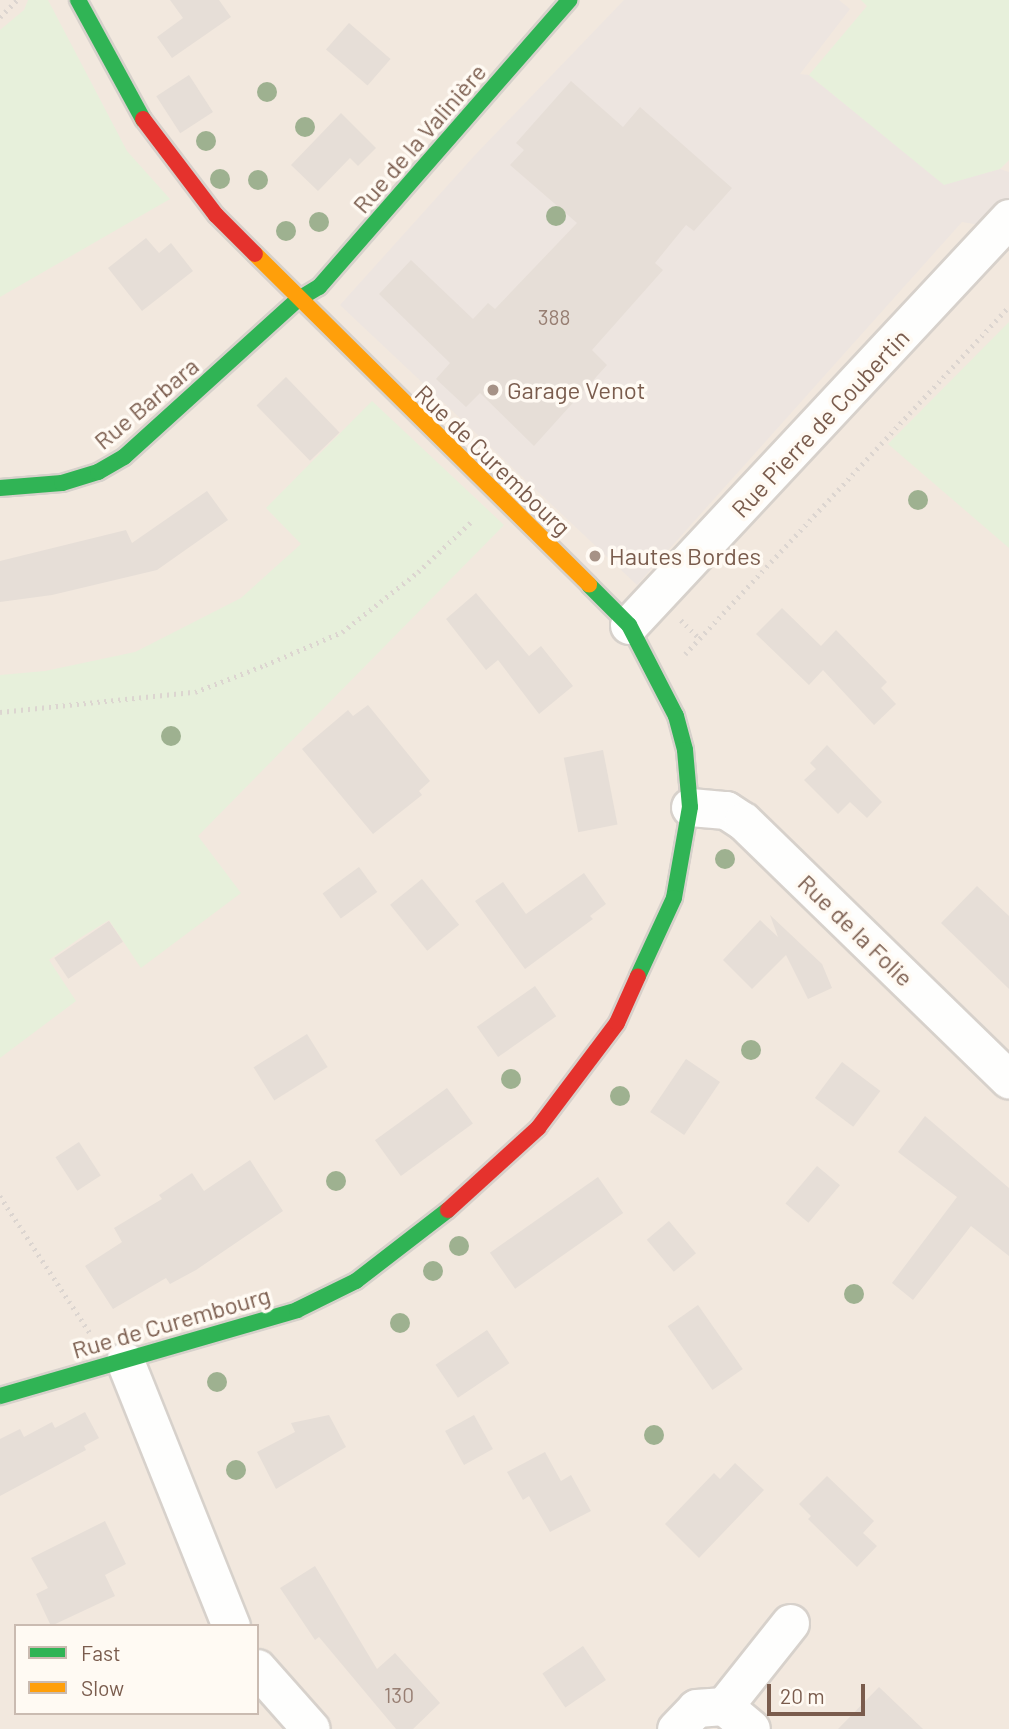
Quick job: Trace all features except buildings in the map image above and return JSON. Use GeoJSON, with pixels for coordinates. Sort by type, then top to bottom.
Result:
{"type":"FeatureCollection","features":[{"type":"Feature","properties":{"kind":"street","name":"Rue de Curembourg"},"geometry":{"type":"LineString","coordinates":[[0,1395],[114,1348],[297,1310],[356,1281],[419,1236],[528,1138],[617,1023],[650,959],[674,898],[690,807],[685,750],[656,671],[629,625],[297,300],[216,215],[154,139],[78,0]]}},
{"type":"Feature","properties":{"kind":"street","name":"Rue de la Valinière"},"geometry":{"type":"LineString","coordinates":[[297,300],[319,288],[569,0]]}},
{"type":"Feature","properties":{"kind":"street","name":"Rue Pierre de Coubertin"},"geometry":{"type":"LineString","coordinates":[[629,625],[1009,218]]}},
{"type":"Feature","properties":{"kind":"street","name":"Rue Barbara"},"geometry":{"type":"LineString","coordinates":[[0,488],[62,483],[98,472],[124,457],[297,300]]}},
{"type":"Feature","properties":{"kind":"street","name":"Rue de la Folie"},"geometry":{"type":"LineString","coordinates":[[690,807],[726,810],[743,821],[1009,1080]]}},
{"type":"Feature","properties":{"kind":"street"},"geometry":{"type":"LineString","coordinates":[[114,1348],[230,1624]]}},
{"type":"Feature","properties":{"kind":"street"},"geometry":{"type":"LineString","coordinates":[[676,1729],[696,1708],[738,1718],[790,1623]]}},
{"type":"Feature","properties":{"kind":"street"},"geometry":{"type":"LineString","coordinates":[[259,1670],[311,1729]]}},
{"type":"Feature","properties":{"kind":"path"},"geometry":{"type":"LineString","coordinates":[[0,17],[16,0]]}},
{"type":"Feature","properties":{"kind":"path"},"geometry":{"type":"LineString","coordinates":[[656,671],[674,664],[700,639],[752,578],[1009,307]]}},
{"type":"Feature","properties":{"kind":"path"},"geometry":{"type":"LineString","coordinates":[[0,712],[195,692],[342,632],[418,572],[497,495]]}},
{"type":"Feature","properties":{"kind":"path"},"geometry":{"type":"LineString","coordinates":[[676,618],[700,639]]}},
{"type":"Feature","properties":{"kind":"path"},"geometry":{"type":"LineString","coordinates":[[0,1196],[92,1336],[114,1348]]}},
{"type":"Feature","properties":{"kind":"shaded area"},"geometry":{"type":"Polygon","coordinates":[[[0,0],[1009,0],[1009,1729],[0,1729],[0,0]]]}},
{"type":"Feature","properties":{"kind":"shaded area"},"geometry":{"type":"Polygon","coordinates":[[[624,0],[839,0],[850,9],[800,74],[809,75],[944,184],[1000,169],[1009,172],[1009,198],[986,226],[962,222],[637,585],[340,305],[475,155],[624,0]]]}},
{"type":"Feature","properties":{"kind":"green space"},"geometry":{"type":"Polygon","coordinates":[[[28,0],[48,0],[127,151],[170,199],[0,297],[0,30],[24,10],[28,0]]]}},
{"type":"Feature","properties":{"kind":"green space"},"geometry":{"type":"Polygon","coordinates":[[[861,0],[1009,0],[1009,160],[1000,169],[944,185],[809,75],[867,6],[861,0]]]}},
{"type":"Feature","properties":{"kind":"green space"},"geometry":{"type":"Polygon","coordinates":[[[1009,322],[1009,548],[888,444],[1009,322]]]}},
{"type":"Feature","properties":{"kind":"green space"},"geometry":{"type":"Polygon","coordinates":[[[372,401],[504,525],[198,836],[241,893],[141,968],[109,920],[80,938],[49,960],[76,1001],[0,1058],[0,675],[45,671],[135,652],[241,598],[301,544],[266,508],[372,401]]]}},
{"type":"Feature","properties":{"kind":"traffic: fast"},"geometry":{"type":"LineString","coordinates":[[78,0],[143,119]]}},
{"type":"Feature","properties":{"kind":"traffic: fast"},"geometry":{"type":"LineString","coordinates":[[0,488],[62,483],[98,472],[124,457],[297,300],[319,287],[569,0]]}},
{"type":"Feature","properties":{"kind":"traffic: fast"},"geometry":{"type":"LineString","coordinates":[[589,585],[629,625],[676,716],[685,750],[690,807],[674,898],[638,976]]}},
{"type":"Feature","properties":{"kind":"traffic: fast"},"geometry":{"type":"LineString","coordinates":[[0,1396],[297,1310],[356,1281],[448,1210]]}},
{"type":"Feature","properties":{"kind":"traffic: slow"},"geometry":{"type":"LineString","coordinates":[[255,254],[589,585]]}},
{"type":"Feature","properties":{"kind":"traffic: jam"},"geometry":{"type":"LineString","coordinates":[[143,119],[216,215],[255,254]]}},
{"type":"Feature","properties":{"kind":"traffic: jam"},"geometry":{"type":"LineString","coordinates":[[448,1210],[538,1128],[617,1023],[638,976]]}},
{"type":"Feature","properties":{"kind":"place","name":"Garage Venot"},"geometry":{"type":"Point","coordinates":[493,390]}},
{"type":"Feature","properties":{"kind":"place","name":"Hautes Bordes"},"geometry":{"type":"Point","coordinates":[595,556]}}]}
